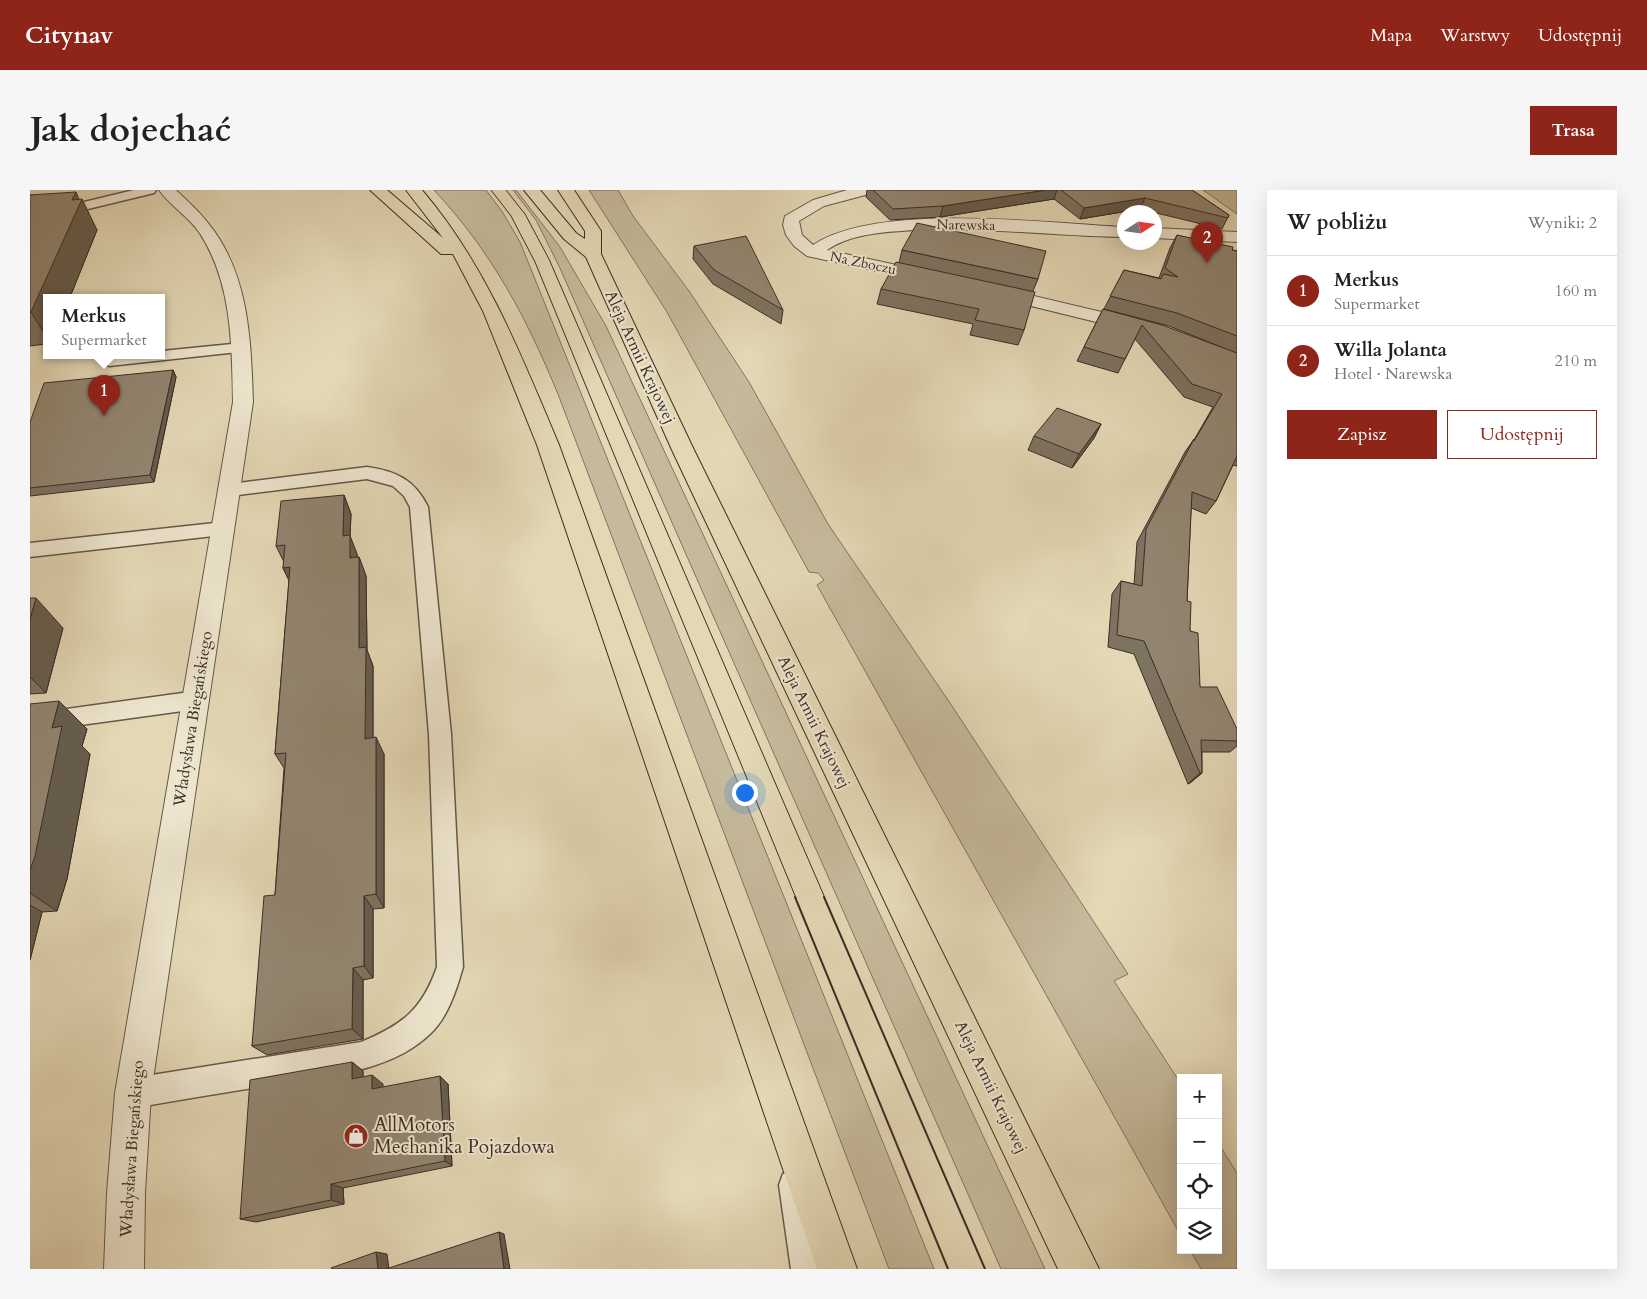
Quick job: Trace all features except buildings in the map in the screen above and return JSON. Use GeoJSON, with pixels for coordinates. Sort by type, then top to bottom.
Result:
{"type":"FeatureCollection","features":[{"type":"Feature","properties":{"kind":"main road"},"geometry":{"type":"LineString","coordinates":[[378,190],[471,271]]}},
{"type":"Feature","properties":{"kind":"main road"},"geometry":{"type":"LineString","coordinates":[[414,190],[433,211],[471,271],[499,322],[548,445],[781,1107],[836,1269]]}},
{"type":"Feature","properties":{"kind":"main road","name":"Aleja Armii Krajowej"},"geometry":{"type":"LineString","coordinates":[[532,190],[570,236],[593,254],[683,450],[1079,1269]]}},
{"type":"Feature","properties":{"kind":"main road"},"geometry":{"type":"LineString","coordinates":[[566,190],[593,231],[593,254]]}},
{"type":"Feature","properties":{"kind":"street","name":"Władysława Biegańskiego"},"geometry":{"type":"LineString","coordinates":[[124,1269],[126,1193],[133,1093],[243,402],[242,348],[238,310],[231,279],[206,231],[167,190]]}},
{"type":"Feature","properties":{"kind":"street","name":"Na Zboczu"},"geometry":{"type":"LineString","coordinates":[[868,190],[810,205],[791,220],[791,230],[798,243],[814,252],[940,280]]}},
{"type":"Feature","properties":{"kind":"street","name":"Narewska"},"geometry":{"type":"LineString","coordinates":[[814,252],[834,238],[886,226],[962,224],[1117,232]]}},
{"type":"Feature","properties":{"kind":"street"},"geometry":{"type":"LineString","coordinates":[[1162,233],[1237,237]]}},
{"type":"Feature","properties":{"kind":"street"},"geometry":{"type":"LineString","coordinates":[[979,289],[1153,330]]}},
{"type":"Feature","properties":{"kind":"lane"},"geometry":{"type":"LineString","coordinates":[[30,219],[150,190]]}},
{"type":"Feature","properties":{"kind":"lane"},"geometry":{"type":"LineString","coordinates":[[165,356],[242,348]]}},
{"type":"Feature","properties":{"kind":"lane"},"geometry":{"type":"LineString","coordinates":[[109,361],[129,359]]}},
{"type":"Feature","properties":{"kind":"lane"},"geometry":{"type":"LineString","coordinates":[[133,1093],[361,1056],[395,1042],[426,1020],[442,995],[450,967],[440,734],[419,507],[413,492],[386,474],[367,473],[230,490]]}},
{"type":"Feature","properties":{"kind":"lane"},"geometry":{"type":"LineString","coordinates":[[30,550],[224,529]]}},
{"type":"Feature","properties":{"kind":"lane"},"geometry":{"type":"LineString","coordinates":[[30,723],[196,700]]}},
{"type":"Feature","properties":{"kind":"lane"},"geometry":{"type":"LineString","coordinates":[[781,1107],[807,1269]]}},
{"type":"Feature","properties":{"kind":"shaded area"},"geometry":{"type":"Polygon","coordinates":[[[434,190],[486,190],[503,213],[520,242],[934,1269],[889,1269],[558,394],[533,338],[506,286],[455,213],[434,190]]]}},
{"type":"Feature","properties":{"kind":"shaded area"},"geometry":{"type":"Polygon","coordinates":[[[513,190],[516,190],[560,247],[606,326],[1045,1269],[1001,1269],[559,266],[536,220],[513,190]]]}},
{"type":"Feature","properties":{"kind":"shaded area"},"geometry":{"type":"Polygon","coordinates":[[[589,190],[618,190],[633,216],[689,291],[749,382],[828,524],[950,703],[1128,974],[1114,981],[1177,1078],[1177,1229],[817,585],[824,580],[818,573],[809,572],[667,312],[589,190]]]}},
{"type":"Feature","properties":{"kind":"shaded area"},"geometry":{"type":"Polygon","coordinates":[[[1203,190],[1237,190],[1237,214],[1203,190]]]}},
{"type":"Feature","properties":{"kind":"shaded area"},"geometry":{"type":"Polygon","coordinates":[[[1222,1149],[1237,1173],[1237,1269],[1201,1269],[1192,1254],[1222,1254],[1222,1149]]]}},
{"type":"Feature","properties":{"kind":"tram line"},"geometry":{"type":"LineString","coordinates":[[491,190],[511,216],[535,262],[796,898]]}},
{"type":"Feature","properties":{"kind":"tram line"},"geometry":{"type":"LineString","coordinates":[[506,190],[525,214],[549,259],[825,898]]}},
{"type":"Feature","properties":{"kind":"tram line"},"geometry":{"type":"LineString","coordinates":[[795,897],[948,1269]]}},
{"type":"Feature","properties":{"kind":"tram line"},"geometry":{"type":"LineString","coordinates":[[824,897],[985,1269]]}},
{"type":"Feature","properties":{"kind":"place","name":"Willa Jolanta"},"geometry":{"type":"Point","coordinates":[1207,263]}},
{"type":"Feature","properties":{"kind":"place","name":"Merkus"},"geometry":{"type":"Point","coordinates":[104,416]}},
{"type":"Feature","properties":{"kind":"place","name":"AllMotors Mechanika Pojazdowa"},"geometry":{"type":"Point","coordinates":[356,1136]}}]}
